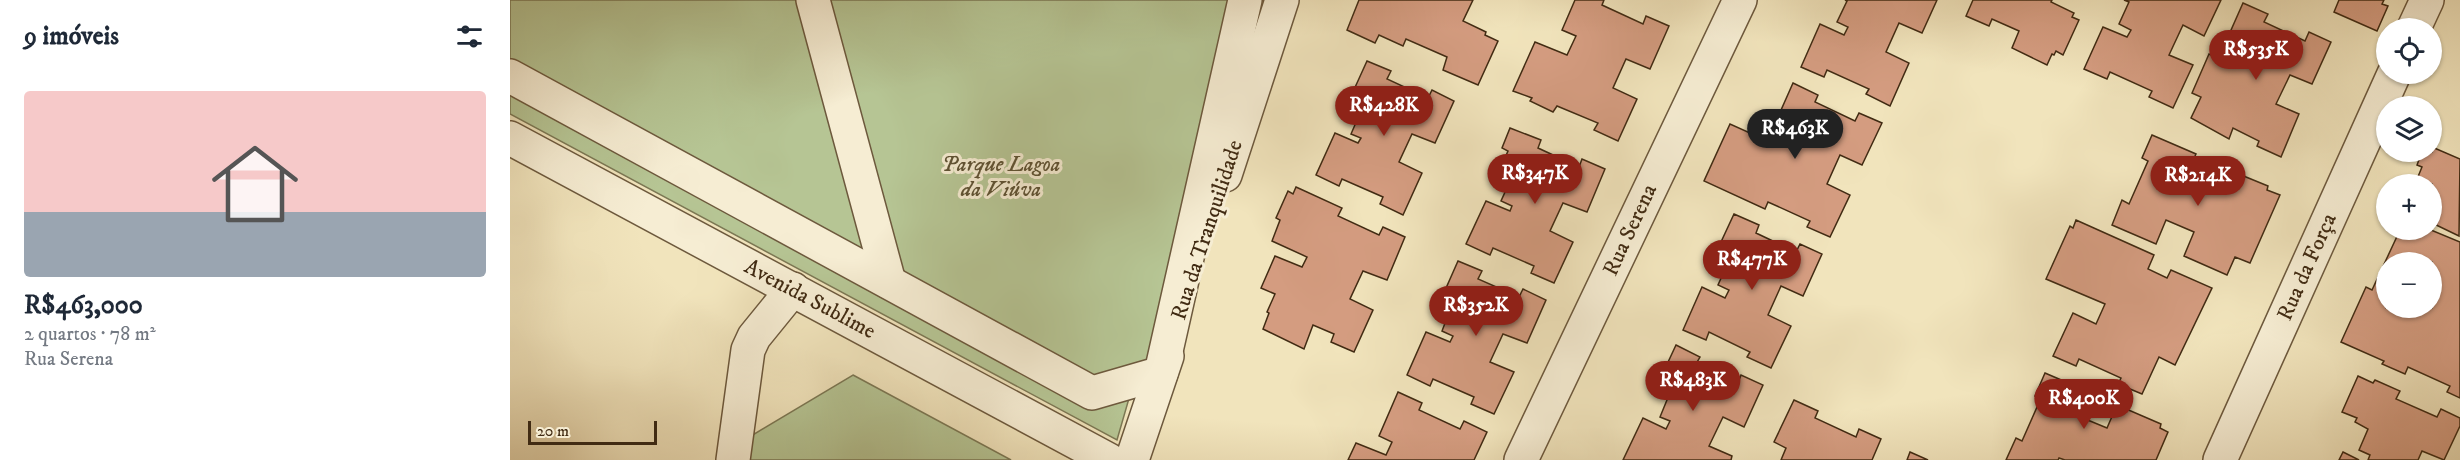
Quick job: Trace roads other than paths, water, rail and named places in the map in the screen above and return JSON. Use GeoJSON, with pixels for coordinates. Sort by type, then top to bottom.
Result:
{"type":"FeatureCollection","features":[{"type":"Feature","properties":{"kind":"street"},"geometry":{"type":"LineString","coordinates":[[813,0],[889,282]]}},
{"type":"Feature","properties":{"kind":"street"},"geometry":{"type":"LineString","coordinates":[[510,76],[1092,393],[1161,373],[1245,0]]}},
{"type":"Feature","properties":{"kind":"street","name":"Rua da Tranquilidade"},"geometry":{"type":"LineString","coordinates":[[1132,460],[1282,0]]}},
{"type":"Feature","properties":{"kind":"street","name":"Rua Serena"},"geometry":{"type":"LineString","coordinates":[[1521,460],[1740,0]]}},
{"type":"Feature","properties":{"kind":"street"},"geometry":{"type":"LineString","coordinates":[[2419,18],[2427,0]]}},
{"type":"Feature","properties":{"kind":"street","name":"Rua da Força"},"geometry":{"type":"LineString","coordinates":[[2220,460],[2389,84]]}},
{"type":"Feature","properties":{"kind":"street","name":"Avenida Sublime"},"geometry":{"type":"LineString","coordinates":[[510,138],[1109,460]]}},
{"type":"Feature","properties":{"kind":"street"},"geometry":{"type":"LineString","coordinates":[[733,460],[748,350],[754,337],[793,289]]}},
{"type":"Feature","properties":{"kind":"park label","name":"Parque Lagoa da Viúva"},"geometry":{"type":"Point","coordinates":[1001,176]}}]}
